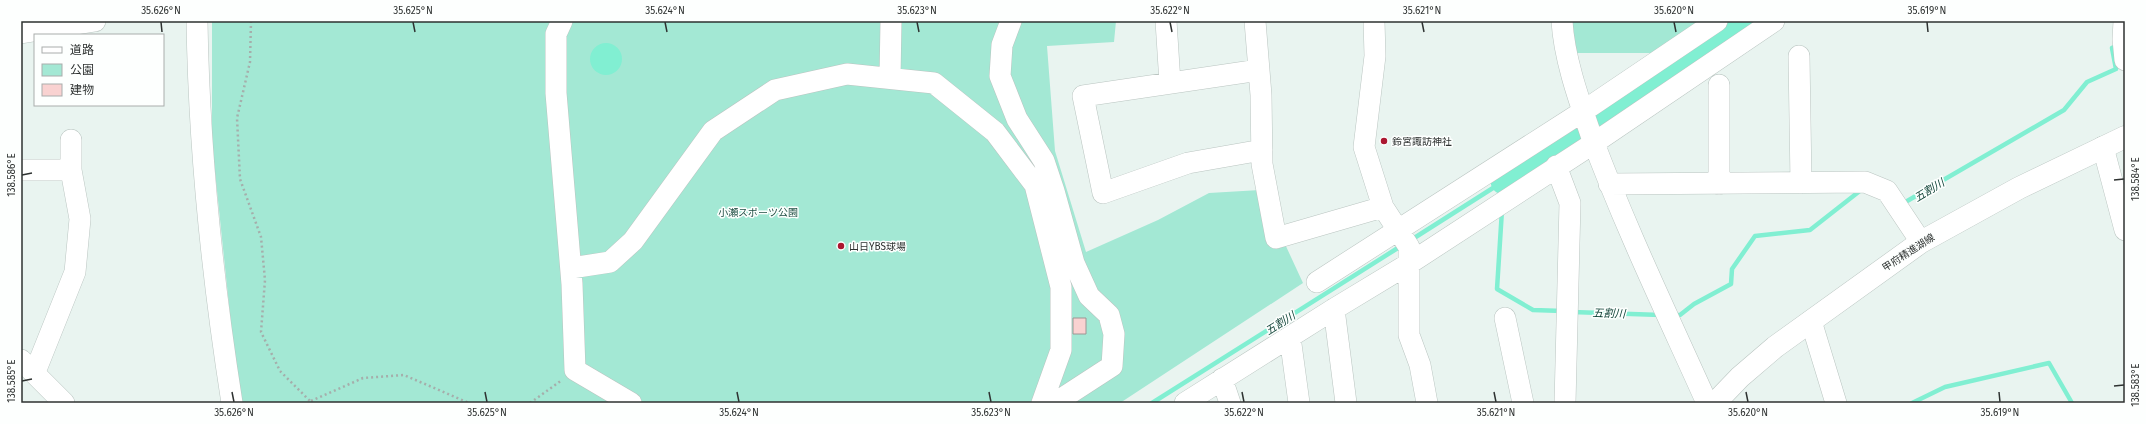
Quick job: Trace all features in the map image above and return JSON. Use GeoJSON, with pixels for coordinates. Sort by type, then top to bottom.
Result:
{"type":"FeatureCollection","features":[{"type":"Feature","properties":{"kind":"main road","name":"甲府精進湖線"},"geometry":{"type":"LineString","coordinates":[[1715,403],[1740,377],[1774,347],[1921,242],[2019,188],[2125,137]]}},
{"type":"Feature","properties":{"kind":"street"},"geometry":{"type":"LineString","coordinates":[[21,33],[72,23],[95,21]]}},
{"type":"Feature","properties":{"kind":"street"},"geometry":{"type":"LineString","coordinates":[[197,21],[204,182],[216,302],[232,403]]}},
{"type":"Feature","properties":{"kind":"street"},"geometry":{"type":"LineString","coordinates":[[562,21],[556,34],[556,93],[571,268],[575,370],[631,403]]}},
{"type":"Feature","properties":{"kind":"street"},"geometry":{"type":"LineString","coordinates":[[890,78],[891,21]]}},
{"type":"Feature","properties":{"kind":"street"},"geometry":{"type":"LineString","coordinates":[[1011,21],[1002,44],[1000,76],[1017,120],[1044,161],[1074,263],[1089,296],[1109,315],[1114,334],[1112,366],[1054,403]]}},
{"type":"Feature","properties":{"kind":"street"},"geometry":{"type":"LineString","coordinates":[[1166,21],[1170,83]]}},
{"type":"Feature","properties":{"kind":"street"},"geometry":{"type":"LineString","coordinates":[[1255,21],[1259,70],[1262,164],[1276,238],[1383,207]]}},
{"type":"Feature","properties":{"kind":"street"},"geometry":{"type":"LineString","coordinates":[[1374,21],[1375,56],[1364,147],[1383,207],[1405,243],[1409,334],[1420,366],[1426,403]]}},
{"type":"Feature","properties":{"kind":"street"},"geometry":{"type":"LineString","coordinates":[[1562,21],[1566,48],[1588,127],[1609,184],[1707,403]]}},
{"type":"Feature","properties":{"kind":"street"},"geometry":{"type":"LineString","coordinates":[[1317,282],[1405,243],[1493,208],[1512,196],[1556,166],[1588,127],[1717,21]]}},
{"type":"Feature","properties":{"kind":"street"},"geometry":{"type":"LineString","coordinates":[[1185,403],[1334,309],[1405,243],[1588,127],[1774,21]]}},
{"type":"Feature","properties":{"kind":"street"},"geometry":{"type":"LineString","coordinates":[[1799,56],[1801,183]]}},
{"type":"Feature","properties":{"kind":"street"},"geometry":{"type":"LineString","coordinates":[[1259,70],[1083,96],[1103,193],[1188,163],[1262,150]]}},
{"type":"Feature","properties":{"kind":"street"},"geometry":{"type":"LineString","coordinates":[[571,268],[610,262],[633,241],[713,131],[775,90],[846,74],[934,83],[995,132],[1035,186],[1061,287],[1061,350],[1042,403]]}},
{"type":"Feature","properties":{"kind":"street"},"geometry":{"type":"LineString","coordinates":[[1719,85],[1719,184]]}},
{"type":"Feature","properties":{"kind":"street"},"geometry":{"type":"LineString","coordinates":[[64,403],[28,366],[75,272],[80,219],[71,170],[71,140]]}},
{"type":"Feature","properties":{"kind":"street"},"geometry":{"type":"LineString","coordinates":[[2103,147],[2125,230]]}},
{"type":"Feature","properties":{"kind":"street"},"geometry":{"type":"LineString","coordinates":[[1556,166],[1570,203],[1565,403]]}},
{"type":"Feature","properties":{"kind":"street"},"geometry":{"type":"LineString","coordinates":[[21,170],[71,170]]}},
{"type":"Feature","properties":{"kind":"street"},"geometry":{"type":"LineString","coordinates":[[1609,184],[1865,182],[1887,191],[1921,242]]}},
{"type":"Feature","properties":{"kind":"street"},"geometry":{"type":"LineString","coordinates":[[1334,309],[1346,403]]}},
{"type":"Feature","properties":{"kind":"street"},"geometry":{"type":"LineString","coordinates":[[1505,318],[1523,403]]}},
{"type":"Feature","properties":{"kind":"street"},"geometry":{"type":"LineString","coordinates":[[1811,321],[1836,403]]}},
{"type":"Feature","properties":{"kind":"street"},"geometry":{"type":"LineString","coordinates":[[1290,337],[1299,403]]}},
{"type":"Feature","properties":{"kind":"street"},"geometry":{"type":"LineString","coordinates":[[1222,379],[1230,403]]}},
{"type":"Feature","properties":{"kind":"path"},"geometry":{"type":"LineString","coordinates":[[251,21],[250,62],[237,118],[240,179],[261,237],[265,280],[261,332],[280,371],[312,402],[363,378],[404,375],[469,403]]}},
{"type":"Feature","properties":{"kind":"path"},"geometry":{"type":"LineString","coordinates":[[530,403],[575,370]]}},
{"type":"Feature","properties":{"kind":"green space","name":"小瀬スポーツ公園"},"geometry":{"type":"Polygon","coordinates":[[[212,21],[1116,21],[1114,42],[1047,46],[1055,151],[1086,252],[1158,220],[1209,193],[1260,190],[1303,283],[1120,403],[241,403],[236,372],[212,143],[212,21]]]}},
{"type":"Feature","properties":{"kind":"green space"},"geometry":{"type":"Polygon","coordinates":[[[1570,21],[1715,21],[1669,53],[1575,53],[1570,21]]]}},
{"type":"Feature","properties":{"kind":"shaded area"},"geometry":{"type":"Polygon","coordinates":[[[606,43],[617,48],[622,59],[617,70],[606,75],[595,70],[590,59],[595,48],[606,43]]]}},
{"type":"Feature","properties":{"kind":"building"},"geometry":{"type":"Polygon","coordinates":[[[1073,318],[1086,318],[1086,334],[1073,334],[1073,318]]]}},
{"type":"Feature","properties":{"kind":"waterway"},"geometry":{"type":"LineString","coordinates":[[1504,181],[1748,21]]}},
{"type":"Feature","properties":{"kind":"waterway","name":"五割川"},"geometry":{"type":"LineString","coordinates":[[1902,204],[2064,110],[2087,82],[2116,69],[2112,48],[2118,46]]}},
{"type":"Feature","properties":{"kind":"waterway","name":"五割川"},"geometry":{"type":"LineString","coordinates":[[1411,240],[1504,181],[1503,195]]}},
{"type":"Feature","properties":{"kind":"waterway","name":"五割川"},"geometry":{"type":"LineString","coordinates":[[1674,315],[1680,315],[1694,304],[1731,284],[1732,269],[1755,236],[1810,230],[1861,190]]}},
{"type":"Feature","properties":{"kind":"waterway","name":"五割川"},"geometry":{"type":"LineString","coordinates":[[1502,210],[1497,289],[1533,310],[1563,311]]}},
{"type":"Feature","properties":{"kind":"waterway","name":"五割川"},"geometry":{"type":"LineString","coordinates":[[1152,403],[1401,246]]}},
{"type":"Feature","properties":{"kind":"waterway","name":"五割川"},"geometry":{"type":"LineString","coordinates":[[1572,312],[1661,315]]}},
{"type":"Feature","properties":{"kind":"waterway","name":"五割川"},"geometry":{"type":"LineString","coordinates":[[1912,403],[1945,387],[2049,363],[2072,403]]}},
{"type":"Feature","properties":{"kind":"place","name":"鈴宮諏訪神社"},"geometry":{"type":"Point","coordinates":[1384,141]}},
{"type":"Feature","properties":{"kind":"place","name":"山日YBS球場"},"geometry":{"type":"Point","coordinates":[841,246]}}]}
